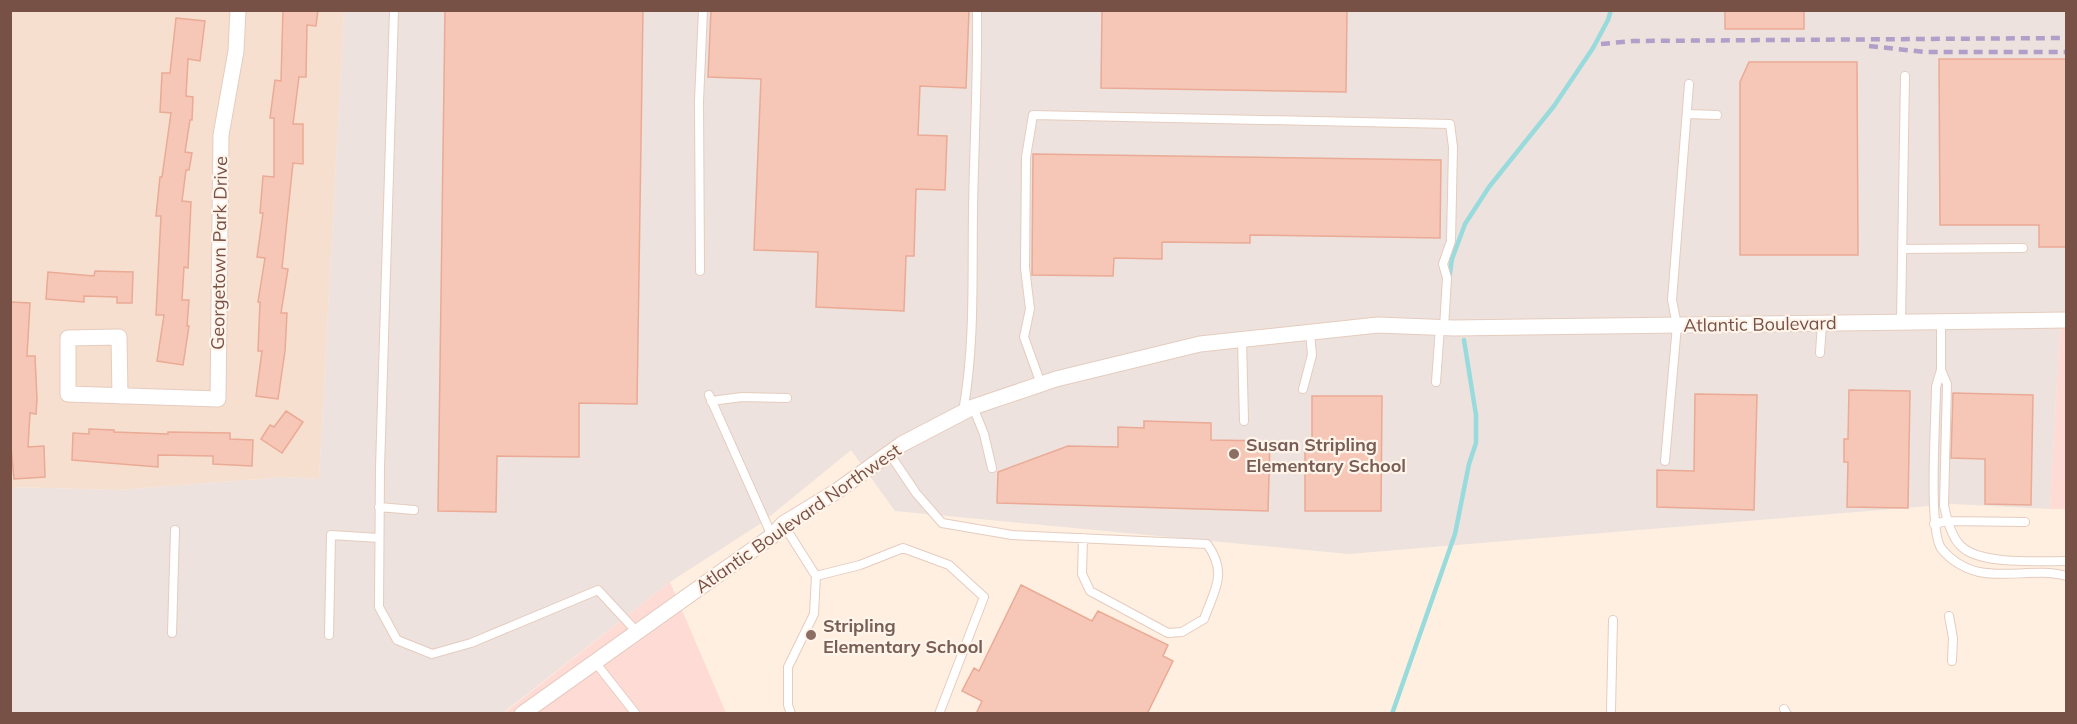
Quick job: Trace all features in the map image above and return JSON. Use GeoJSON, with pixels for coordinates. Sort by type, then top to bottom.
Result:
{"type":"FeatureCollection","features":[{"type":"Feature","properties":{"kind":"street","name":"Georgetown Park Drive"},"geometry":{"type":"LineString","coordinates":[[120,396],[119,338],[68,338],[68,394],[120,396],[218,399],[220,135],[236,51],[238,10]]}},
{"type":"Feature","properties":{"kind":"street","name":"Atlantic Boulevard"},"geometry":{"type":"LineString","coordinates":[[1446,328],[2067,320]]}},
{"type":"Feature","properties":{"kind":"street","name":"Atlantic Boulevard Northwest"},"geometry":{"type":"LineString","coordinates":[[522,714],[772,536],[783,524],[837,490],[902,444],[968,410],[1041,384],[1200,344],[1378,326],[1446,328]]}},
{"type":"Feature","properties":{"kind":"lane"},"geometry":{"type":"LineString","coordinates":[[394,10],[379,607],[397,640],[432,654],[471,643],[598,590],[637,632]]}},
{"type":"Feature","properties":{"kind":"lane"},"geometry":{"type":"LineString","coordinates":[[700,271],[699,100],[703,10]]}},
{"type":"Feature","properties":{"kind":"lane"},"geometry":{"type":"LineString","coordinates":[[977,10],[972,323],[968,410],[984,434],[992,468]]}},
{"type":"Feature","properties":{"kind":"lane"},"geometry":{"type":"LineString","coordinates":[[1901,322],[1905,76]]}},
{"type":"Feature","properties":{"kind":"lane"},"geometry":{"type":"LineString","coordinates":[[1665,461],[1677,325],[1672,300],[1689,84]]}},
{"type":"Feature","properties":{"kind":"lane"},"geometry":{"type":"LineString","coordinates":[[1687,114],[1717,115]]}},
{"type":"Feature","properties":{"kind":"lane"},"geometry":{"type":"LineString","coordinates":[[1041,384],[1024,337],[1030,309],[1025,268],[1026,158],[1033,115],[1450,124],[1453,147],[1450,241],[1443,264],[1447,278],[1446,328],[1436,382]]}},
{"type":"Feature","properties":{"kind":"lane"},"geometry":{"type":"LineString","coordinates":[[1902,249],[2023,248]]}},
{"type":"Feature","properties":{"kind":"lane"},"geometry":{"type":"LineString","coordinates":[[1941,321],[1941,370],[1936,387],[1934,524],[1941,547],[1962,567],[1981,573],[2053,572],[2067,576]]}},
{"type":"Feature","properties":{"kind":"lane"},"geometry":{"type":"LineString","coordinates":[[1820,353],[1822,323]]}},
{"type":"Feature","properties":{"kind":"lane"},"geometry":{"type":"LineString","coordinates":[[1304,389],[1312,355],[1310,333]]}},
{"type":"Feature","properties":{"kind":"lane"},"geometry":{"type":"LineString","coordinates":[[1242,339],[1244,421]]}},
{"type":"Feature","properties":{"kind":"lane"},"geometry":{"type":"LineString","coordinates":[[1941,370],[1947,384],[1944,505],[1947,521],[1962,548],[1981,556],[2019,562],[2067,561]]}},
{"type":"Feature","properties":{"kind":"lane"},"geometry":{"type":"LineString","coordinates":[[772,536],[710,398],[787,398]]}},
{"type":"Feature","properties":{"kind":"lane"},"geometry":{"type":"LineString","coordinates":[[889,453],[916,493],[942,523],[1012,535],[1083,538],[1207,544],[1215,555],[1220,572],[1204,619],[1182,632],[1168,633],[1090,591],[1082,574],[1083,538]]}},
{"type":"Feature","properties":{"kind":"lane"},"geometry":{"type":"LineString","coordinates":[[380,507],[414,510]]}},
{"type":"Feature","properties":{"kind":"lane"},"geometry":{"type":"LineString","coordinates":[[1934,524],[1947,521],[2025,522]]}},
{"type":"Feature","properties":{"kind":"lane"},"geometry":{"type":"LineString","coordinates":[[783,524],[816,576],[814,615],[788,667],[788,705],[791,714]]}},
{"type":"Feature","properties":{"kind":"lane"},"geometry":{"type":"LineString","coordinates":[[172,633],[175,530]]}},
{"type":"Feature","properties":{"kind":"lane"},"geometry":{"type":"LineString","coordinates":[[329,635],[331,534],[380,538]]}},
{"type":"Feature","properties":{"kind":"lane"},"geometry":{"type":"LineString","coordinates":[[816,576],[860,565],[903,548],[949,565],[984,597],[939,714]]}},
{"type":"Feature","properties":{"kind":"lane"},"geometry":{"type":"LineString","coordinates":[[1949,616],[1953,638],[1952,662]]}},
{"type":"Feature","properties":{"kind":"lane"},"geometry":{"type":"LineString","coordinates":[[1611,710],[1613,620]]}},
{"type":"Feature","properties":{"kind":"lane"},"geometry":{"type":"LineString","coordinates":[[595,662],[636,714]]}},
{"type":"Feature","properties":{"kind":"shaded area"},"geometry":{"type":"Polygon","coordinates":[[[11,11],[344,11],[319,479],[286,477],[118,490],[11,487],[11,11]]]}},
{"type":"Feature","properties":{"kind":"shaded area"},"geometry":{"type":"Polygon","coordinates":[[[344,11],[2066,11],[2066,325],[2060,325],[2050,509],[1953,504],[1349,554],[895,511],[851,450],[763,522],[670,582],[503,713],[11,714],[11,487],[118,490],[286,477],[319,479],[344,11]]]}},
{"type":"Feature","properties":{"kind":"shaded area"},"geometry":{"type":"Polygon","coordinates":[[[2060,325],[2066,325],[2066,509],[2050,509],[2060,325]]]}},
{"type":"Feature","properties":{"kind":"shaded area"},"geometry":{"type":"Polygon","coordinates":[[[670,582],[726,713],[503,714],[670,582]]]}},
{"type":"Feature","properties":{"kind":"building"},"geometry":{"type":"Polygon","coordinates":[[[283,10],[318,10],[316,26],[307,25],[306,77],[299,77],[293,124],[303,124],[303,164],[293,163],[282,268],[288,269],[281,313],[287,313],[285,351],[278,399],[256,396],[262,351],[258,351],[260,302],[258,302],[265,258],[257,257],[263,213],[260,213],[263,176],[274,177],[274,118],[270,118],[275,80],[281,81],[283,10]]]}},
{"type":"Feature","properties":{"kind":"building"},"geometry":{"type":"Polygon","coordinates":[[[445,10],[643,10],[637,404],[579,403],[579,457],[497,456],[496,512],[438,511],[445,10]]]}},
{"type":"Feature","properties":{"kind":"building"},"geometry":{"type":"Polygon","coordinates":[[[711,10],[969,10],[966,88],[920,86],[918,135],[947,136],[945,190],[916,189],[914,256],[906,256],[904,311],[816,307],[818,252],[754,250],[761,79],[708,77],[711,10]]]}},
{"type":"Feature","properties":{"kind":"building"},"geometry":{"type":"Polygon","coordinates":[[[1102,10],[1347,10],[1346,92],[1101,88],[1102,10]]]}},
{"type":"Feature","properties":{"kind":"building"},"geometry":{"type":"Polygon","coordinates":[[[1725,10],[1804,10],[1804,29],[1725,29],[1725,10]]]}},
{"type":"Feature","properties":{"kind":"building"},"geometry":{"type":"Polygon","coordinates":[[[176,18],[205,21],[200,61],[188,59],[186,96],[193,97],[192,120],[190,120],[185,152],[192,153],[189,170],[186,170],[182,201],[191,202],[188,268],[184,267],[182,300],[189,300],[187,326],[189,326],[183,365],[157,361],[164,315],[156,315],[161,216],[156,216],[171,113],[160,112],[162,73],[170,73],[176,18]]]}},
{"type":"Feature","properties":{"kind":"building"},"geometry":{"type":"Polygon","coordinates":[[[1939,59],[2067,59],[2067,247],[2039,247],[2039,225],[1940,225],[1939,59]]]}},
{"type":"Feature","properties":{"kind":"building"},"geometry":{"type":"Polygon","coordinates":[[[1749,62],[1857,62],[1858,255],[1740,255],[1740,82],[1749,62]]]}},
{"type":"Feature","properties":{"kind":"building"},"geometry":{"type":"Polygon","coordinates":[[[1033,154],[1441,160],[1440,238],[1250,235],[1250,243],[1162,242],[1162,259],[1114,258],[1113,276],[1032,275],[1033,154]]]}},
{"type":"Feature","properties":{"kind":"building"},"geometry":{"type":"Polygon","coordinates":[[[95,271],[133,272],[132,303],[117,303],[117,297],[84,296],[84,302],[46,299],[48,272],[94,276],[95,271]]]}},
{"type":"Feature","properties":{"kind":"building"},"geometry":{"type":"Polygon","coordinates":[[[10,302],[30,303],[27,356],[35,356],[37,399],[36,414],[30,413],[28,447],[44,446],[45,477],[14,479],[10,436],[10,302]]]}},
{"type":"Feature","properties":{"kind":"building"},"geometry":{"type":"Polygon","coordinates":[[[1849,390],[1910,391],[1908,508],[1847,507],[1848,462],[1844,462],[1844,439],[1848,439],[1849,390]]]}},
{"type":"Feature","properties":{"kind":"building"},"geometry":{"type":"Polygon","coordinates":[[[1953,393],[2033,395],[2031,505],[1985,504],[1985,459],[1951,458],[1953,393]]]}},
{"type":"Feature","properties":{"kind":"building"},"geometry":{"type":"Polygon","coordinates":[[[1695,394],[1757,395],[1754,510],[1657,507],[1657,470],[1694,471],[1695,394]]]}},
{"type":"Feature","properties":{"kind":"building"},"geometry":{"type":"Polygon","coordinates":[[[1312,396],[1382,396],[1381,511],[1305,511],[1305,443],[1312,443],[1312,396]]]}},
{"type":"Feature","properties":{"kind":"building"},"geometry":{"type":"Polygon","coordinates":[[[286,411],[303,422],[282,453],[261,439],[270,425],[274,427],[286,411]]]}},
{"type":"Feature","properties":{"kind":"building"},"geometry":{"type":"Polygon","coordinates":[[[1144,421],[1211,423],[1211,440],[1270,441],[1268,511],[997,503],[998,472],[1068,446],[1118,447],[1118,427],[1144,428],[1144,421]]]}},
{"type":"Feature","properties":{"kind":"building"},"geometry":{"type":"Polygon","coordinates":[[[89,429],[168,434],[168,432],[230,433],[230,439],[253,440],[252,466],[213,464],[213,456],[158,455],[158,467],[72,460],[73,433],[89,434],[89,429]]]}},
{"type":"Feature","properties":{"kind":"building"},"geometry":{"type":"Polygon","coordinates":[[[1021,585],[1092,621],[1098,611],[1168,645],[1163,656],[1173,661],[1147,714],[976,714],[982,701],[962,691],[974,668],[979,671],[1021,585]]]}},
{"type":"Feature","properties":{"kind":"waterway"},"geometry":{"type":"LineString","coordinates":[[1449,280],[1452,259],[1465,224],[1489,187],[1554,106],[1593,48],[1611,10]]}},
{"type":"Feature","properties":{"kind":"waterway"},"geometry":{"type":"LineString","coordinates":[[1392,714],[1455,534],[1469,464],[1476,443],[1476,415],[1464,340]]}},
{"type":"Feature","properties":{"kind":"railway"},"geometry":{"type":"LineString","coordinates":[[1601,44],[1633,41],[2066,38]]}},
{"type":"Feature","properties":{"kind":"railway"},"geometry":{"type":"LineString","coordinates":[[1869,46],[1925,52],[2066,52]]}},
{"type":"Feature","properties":{"kind":"place","name":"Susan Stripling Elementary School"},"geometry":{"type":"Point","coordinates":[1234,454]}},
{"type":"Feature","properties":{"kind":"place","name":"Stripling Elementary School"},"geometry":{"type":"Point","coordinates":[811,635]}}]}
